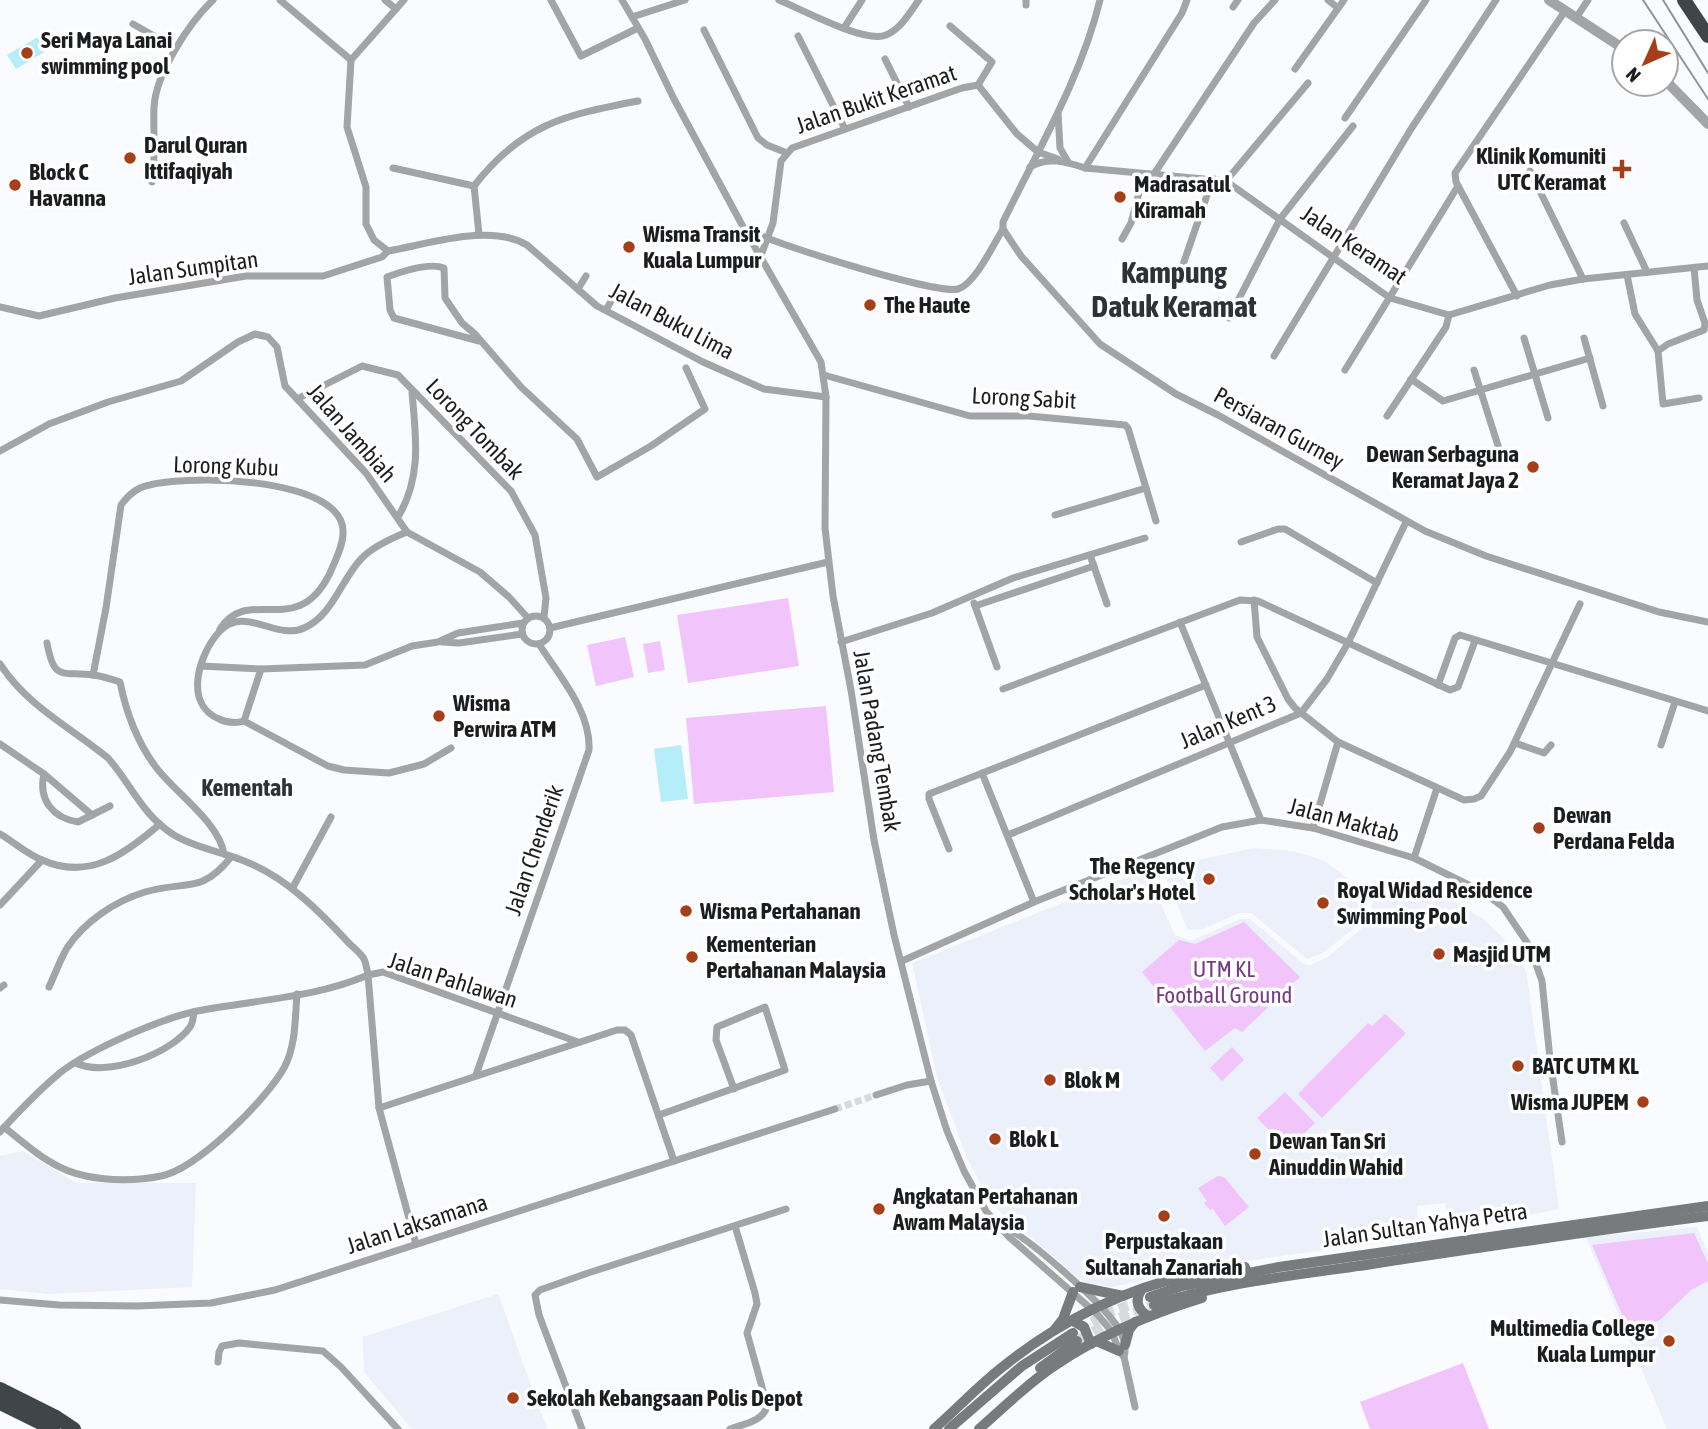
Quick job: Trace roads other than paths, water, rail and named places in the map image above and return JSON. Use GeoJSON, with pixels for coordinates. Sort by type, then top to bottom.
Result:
{"type":"FeatureCollection","features":[{"type":"Feature","properties":{"kind":"highway"},"geometry":{"type":"LineString","coordinates":[[1684,0],[1708,36]]}},
{"type":"Feature","properties":{"kind":"highway"},"geometry":{"type":"LineString","coordinates":[[0,1389],[74,1429]]}},
{"type":"Feature","properties":{"kind":"highway"},"geometry":{"type":"LineString","coordinates":[[0,1403],[52,1429]]}},
{"type":"Feature","properties":{"kind":"main road","name":"Jalan Sultan Yahya Petra"},"geometry":{"type":"LineString","coordinates":[[934,1429],[1005,1365],[1053,1331],[1123,1296],[1148,1297],[1182,1286],[1578,1228],[1707,1215]]}},
{"type":"Feature","properties":{"kind":"main road"},"geometry":{"type":"LineString","coordinates":[[979,1429],[1053,1366],[1115,1331],[1200,1298],[1291,1281],[1312,1268]]}},
{"type":"Feature","properties":{"kind":"main road"},"geometry":{"type":"LineString","coordinates":[[1053,1331],[1063,1319],[1077,1289],[1123,1296]]}},
{"type":"Feature","properties":{"kind":"main road"},"geometry":{"type":"LineString","coordinates":[[1148,1297],[1138,1296],[1137,1304],[1148,1316]]}},
{"type":"Feature","properties":{"kind":"main road"},"geometry":{"type":"LineString","coordinates":[[1073,1321],[1084,1327],[1093,1343],[1123,1351],[1129,1330],[1135,1322]]}},
{"type":"Feature","properties":{"kind":"main road"},"geometry":{"type":"LineString","coordinates":[[949,1429],[1022,1366],[1075,1337],[969,1429]]}},
{"type":"Feature","properties":{"kind":"street"},"geometry":{"type":"LineString","coordinates":[[280,0],[351,60]]}},
{"type":"Feature","properties":{"kind":"street"},"geometry":{"type":"LineString","coordinates":[[385,0],[396,9]]}},
{"type":"Feature","properties":{"kind":"street"},"geometry":{"type":"LineString","coordinates":[[388,251],[374,240],[366,224],[366,187],[347,127],[351,60],[404,0]]}},
{"type":"Feature","properties":{"kind":"street"},"geometry":{"type":"LineString","coordinates":[[551,0],[581,56],[638,28]]}},
{"type":"Feature","properties":{"kind":"street","name":"Jalan Padang Tembak"},"geometry":{"type":"LineString","coordinates":[[622,0],[744,228],[821,362],[825,397],[825,528],[841,642],[874,840],[931,1081],[947,1131],[964,1171],[986,1211],[1000,1225],[1012,1230],[1077,1289],[1115,1331]]}},
{"type":"Feature","properties":{"kind":"street"},"geometry":{"type":"LineString","coordinates":[[632,17],[663,3],[685,0]]}},
{"type":"Feature","properties":{"kind":"street"},"geometry":{"type":"LineString","coordinates":[[779,0],[799,3],[827,22],[874,37],[886,35],[900,25],[919,0]]}},
{"type":"Feature","properties":{"kind":"street"},"geometry":{"type":"LineString","coordinates":[[844,27],[862,0]]}},
{"type":"Feature","properties":{"kind":"street"},"geometry":{"type":"LineString","coordinates":[[744,228],[768,239],[937,289],[957,290],[969,284],[1003,229],[1003,222],[1090,38],[1100,0]]}},
{"type":"Feature","properties":{"kind":"street"},"geometry":{"type":"LineString","coordinates":[[1085,168],[1175,25],[1187,0]]}},
{"type":"Feature","properties":{"kind":"street"},"geometry":{"type":"LineString","coordinates":[[1154,174],[1254,23],[1275,0]]}},
{"type":"Feature","properties":{"kind":"street"},"geometry":{"type":"LineString","coordinates":[[1328,0],[1338,8]]}},
{"type":"Feature","properties":{"kind":"street"},"geometry":{"type":"LineString","coordinates":[[1295,69],[1344,0]]}},
{"type":"Feature","properties":{"kind":"street"},"geometry":{"type":"LineString","coordinates":[[1345,118],[1426,0]]}},
{"type":"Feature","properties":{"kind":"street"},"geometry":{"type":"LineString","coordinates":[[1274,356],[1411,129],[1496,0]]}},
{"type":"Feature","properties":{"kind":"street"},"geometry":{"type":"LineString","coordinates":[[1549,0],[1610,40]]}},
{"type":"Feature","properties":{"kind":"street"},"geometry":{"type":"LineString","coordinates":[[1576,18],[1588,0]]}},
{"type":"Feature","properties":{"kind":"street"},"geometry":{"type":"LineString","coordinates":[[152,182],[154,104],[164,71],[208,1]]}},
{"type":"Feature","properties":{"kind":"street"},"geometry":{"type":"LineString","coordinates":[[1517,296],[1454,178],[1565,11]]}},
{"type":"Feature","properties":{"kind":"street"},"geometry":{"type":"LineString","coordinates":[[133,24],[176,48]]}},
{"type":"Feature","properties":{"kind":"street"},"geometry":{"type":"LineString","coordinates":[[950,26],[992,62],[978,85]]}},
{"type":"Feature","properties":{"kind":"street"},"geometry":{"type":"LineString","coordinates":[[704,30],[758,138],[787,153]]}},
{"type":"Feature","properties":{"kind":"street"},"geometry":{"type":"LineString","coordinates":[[798,36],[845,129]]}},
{"type":"Feature","properties":{"kind":"street"},"geometry":{"type":"LineString","coordinates":[[885,59],[909,107]]}},
{"type":"Feature","properties":{"kind":"street"},"geometry":{"type":"LineString","coordinates":[[1226,181],[1308,83]]}},
{"type":"Feature","properties":{"kind":"street","name":"Jalan Bukit Keramat"},"geometry":{"type":"LineString","coordinates":[[761,258],[773,223],[781,161],[792,148],[962,88],[978,85],[1017,134],[1038,152]]}},
{"type":"Feature","properties":{"kind":"street"},"geometry":{"type":"LineString","coordinates":[[1680,95],[1708,124]]}},
{"type":"Feature","properties":{"kind":"street"},"geometry":{"type":"LineString","coordinates":[[474,186],[515,144],[551,122],[585,111],[638,101]]}},
{"type":"Feature","properties":{"kind":"street"},"geometry":{"type":"LineString","coordinates":[[1058,109],[1060,148],[1068,162]]}},
{"type":"Feature","properties":{"kind":"street"},"geometry":{"type":"LineString","coordinates":[[1229,318],[1280,219],[1353,126]]}},
{"type":"Feature","properties":{"kind":"street"},"geometry":{"type":"LineString","coordinates":[[1038,152],[1068,162]]}},
{"type":"Feature","properties":{"kind":"street","name":"Jalan Keramat"},"geometry":{"type":"LineString","coordinates":[[1030,167],[1042,161],[1068,162],[1085,168],[1226,181],[1390,298],[1449,315]]}},
{"type":"Feature","properties":{"kind":"street"},"geometry":{"type":"LineString","coordinates":[[393,167],[474,186]]}},
{"type":"Feature","properties":{"kind":"street"},"geometry":{"type":"LineString","coordinates":[[1530,171],[1583,279]]}},
{"type":"Feature","properties":{"kind":"street"},"geometry":{"type":"LineString","coordinates":[[1122,239],[1131,223],[1144,174]]}},
{"type":"Feature","properties":{"kind":"street"},"geometry":{"type":"LineString","coordinates":[[1178,279],[1213,178]]}},
{"type":"Feature","properties":{"kind":"street"},"geometry":{"type":"LineString","coordinates":[[474,186],[479,234]]}},
{"type":"Feature","properties":{"kind":"street"},"geometry":{"type":"LineString","coordinates":[[1345,370],[1458,186]]}},
{"type":"Feature","properties":{"kind":"street"},"geometry":{"type":"LineString","coordinates":[[1624,223],[1647,272]]}},
{"type":"Feature","properties":{"kind":"street","name":"Persiaran Gurney"},"geometry":{"type":"LineString","coordinates":[[1003,229],[1009,242],[1100,344],[1176,394],[1406,522],[1486,555],[1659,612],[1708,622]]}},
{"type":"Feature","properties":{"kind":"street","name":"Jalan Buku Lima"},"geometry":{"type":"LineString","coordinates":[[388,251],[479,234],[517,239],[606,310],[703,362],[764,389],[825,397]]}},
{"type":"Feature","properties":{"kind":"street","name":"Jalan Sumpitan"},"geometry":{"type":"LineString","coordinates":[[0,307],[39,316],[115,298],[246,276],[323,276],[382,257],[388,251]]}},
{"type":"Feature","properties":{"kind":"street"},"geometry":{"type":"LineString","coordinates":[[479,341],[394,318],[390,310],[387,277],[440,265],[444,268],[445,298],[463,323],[521,387],[577,439],[597,477],[651,446],[705,409],[686,368]]}},
{"type":"Feature","properties":{"kind":"street"},"geometry":{"type":"LineString","coordinates":[[1387,416],[1446,327],[1449,315],[1550,285],[1708,266]]}},
{"type":"Feature","properties":{"kind":"street"},"geometry":{"type":"LineString","coordinates":[[1658,351],[1668,344],[1704,330],[1705,323],[1697,300],[1694,268]]}},
{"type":"Feature","properties":{"kind":"street"},"geometry":{"type":"LineString","coordinates":[[1626,275],[1635,314],[1658,351],[1663,404],[1699,398]]}},
{"type":"Feature","properties":{"kind":"street"},"geometry":{"type":"LineString","coordinates":[[578,289],[586,276]]}},
{"type":"Feature","properties":{"kind":"street"},"geometry":{"type":"LineString","coordinates":[[606,310],[614,296]]}},
{"type":"Feature","properties":{"kind":"street","name":"Jalan Jambiah"},"geometry":{"type":"LineString","coordinates":[[0,451],[49,424],[108,402],[181,381],[255,334],[268,337],[277,347],[285,386],[366,473],[407,532]]}},
{"type":"Feature","properties":{"kind":"street"},"geometry":{"type":"LineString","coordinates":[[1524,338],[1548,418]]}},
{"type":"Feature","properties":{"kind":"street"},"geometry":{"type":"LineString","coordinates":[[1584,338],[1603,406]]}},
{"type":"Feature","properties":{"kind":"street"},"geometry":{"type":"LineString","coordinates":[[1411,379],[1443,401],[1590,358]]}},
{"type":"Feature","properties":{"kind":"street","name":"Lorong Tombak"},"geometry":{"type":"LineString","coordinates":[[297,398],[362,366],[398,375],[511,491],[535,535],[546,598],[544,617]]}},
{"type":"Feature","properties":{"kind":"street"},"geometry":{"type":"LineString","coordinates":[[1474,370],[1501,455]]}},
{"type":"Feature","properties":{"kind":"street","name":"Lorong Sabit"},"geometry":{"type":"LineString","coordinates":[[824,374],[970,416],[1029,416],[1125,425],[1156,521]]}},
{"type":"Feature","properties":{"kind":"street"},"geometry":{"type":"LineString","coordinates":[[398,517],[414,481],[417,449],[412,391]]}},
{"type":"Feature","properties":{"kind":"street","name":"Lorong Kubu"},"geometry":{"type":"LineString","coordinates":[[93,675],[121,505],[141,488],[176,480],[244,482],[290,488],[306,494],[341,520],[343,536],[331,570],[317,593],[292,610],[252,609],[235,613],[220,629]]}},
{"type":"Feature","properties":{"kind":"street"},"geometry":{"type":"LineString","coordinates":[[1055,515],[1146,488]]}},
{"type":"Feature","properties":{"kind":"street","name":"Jalan Kent 3"},"geometry":{"type":"LineString","coordinates":[[1008,835],[1301,713],[1327,679],[1348,643],[1406,522]]}},
{"type":"Feature","properties":{"kind":"street"},"geometry":{"type":"LineString","coordinates":[[1241,542],[1278,528],[1285,529],[1377,583]]}},
{"type":"Feature","properties":{"kind":"street"},"geometry":{"type":"LineString","coordinates":[[451,747],[424,764],[389,773],[344,771],[328,766],[244,721],[236,723],[215,718],[198,698],[197,682],[204,655],[220,629],[243,621],[281,631],[293,632],[305,628],[325,611],[362,557],[407,532],[480,572],[509,597],[525,621],[522,634]]}},
{"type":"Feature","properties":{"kind":"street"},"geometry":{"type":"LineString","coordinates":[[841,642],[932,614],[1013,578],[1144,538]]}},
{"type":"Feature","properties":{"kind":"street"},"geometry":{"type":"LineString","coordinates":[[1090,555],[1107,604]]}},
{"type":"Feature","properties":{"kind":"street"},"geometry":{"type":"LineString","coordinates":[[551,628],[828,562]]}},
{"type":"Feature","properties":{"kind":"street"},"geometry":{"type":"LineString","coordinates":[[975,606],[1094,566]]}},
{"type":"Feature","properties":{"kind":"street"},"geometry":{"type":"LineString","coordinates":[[972,596],[997,667]]}},
{"type":"Feature","properties":{"kind":"street"},"geometry":{"type":"LineString","coordinates":[[1003,689],[1240,600],[1254,600],[1450,690],[1456,689],[1475,641]]}},
{"type":"Feature","properties":{"kind":"street"},"geometry":{"type":"LineString","coordinates":[[1254,600],[1257,637],[1288,699],[1301,713],[1338,742],[1464,800],[1481,796],[1515,743],[1580,604]]}},
{"type":"Feature","properties":{"kind":"street"},"geometry":{"type":"LineString","coordinates":[[438,642],[458,633],[525,621],[535,615],[544,617],[551,628],[549,636],[540,644],[531,643],[522,634]]}},
{"type":"Feature","properties":{"kind":"street"},"geometry":{"type":"LineString","coordinates":[[1180,622],[1261,820]]}},
{"type":"Feature","properties":{"kind":"street"},"geometry":{"type":"LineString","coordinates":[[201,666],[261,669],[365,665],[412,646],[438,642],[459,643],[522,634]]}},
{"type":"Feature","properties":{"kind":"street"},"geometry":{"type":"LineString","coordinates":[[1438,685],[1457,635],[1708,711]]}},
{"type":"Feature","properties":{"kind":"street"},"geometry":{"type":"LineString","coordinates":[[47,643],[50,661],[58,671],[68,675],[93,675],[120,682],[126,712],[149,756],[218,836],[227,856],[219,873],[210,880],[145,892],[101,914],[67,948],[49,987]]}},
{"type":"Feature","properties":{"kind":"street","name":"Jalan Chenderik"},"geometry":{"type":"LineString","coordinates":[[476,1076],[589,750],[590,741],[584,716],[540,644]]}},
{"type":"Feature","properties":{"kind":"street","name":"Jalan Pahlawan"},"geometry":{"type":"LineString","coordinates":[[0,664],[28,699],[108,758],[133,795],[160,824],[184,840],[248,862],[292,889],[364,959],[369,975],[383,972],[578,1042]]}},
{"type":"Feature","properties":{"kind":"street"},"geometry":{"type":"LineString","coordinates":[[244,721],[261,669]]}},
{"type":"Feature","properties":{"kind":"street"},"geometry":{"type":"LineString","coordinates":[[949,849],[929,794],[1206,685]]}},
{"type":"Feature","properties":{"kind":"street"},"geometry":{"type":"LineString","coordinates":[[1661,745],[1675,702]]}},
{"type":"Feature","properties":{"kind":"street"},"geometry":{"type":"LineString","coordinates":[[1313,828],[1338,742]]}},
{"type":"Feature","properties":{"kind":"street"},"geometry":{"type":"LineString","coordinates":[[1515,743],[1544,752],[1550,745]]}},
{"type":"Feature","properties":{"kind":"street"},"geometry":{"type":"LineString","coordinates":[[0,744],[44,774],[92,815]]}},
{"type":"Feature","properties":{"kind":"street"},"geometry":{"type":"LineString","coordinates":[[982,772],[1034,902]]}},
{"type":"Feature","properties":{"kind":"street"},"geometry":{"type":"LineString","coordinates":[[44,774],[41,787],[43,795],[46,803],[57,814],[78,822],[110,806]]}},
{"type":"Feature","properties":{"kind":"street"},"geometry":{"type":"LineString","coordinates":[[1414,858],[1437,788]]}},
{"type":"Feature","properties":{"kind":"street"},"geometry":{"type":"LineString","coordinates":[[292,889],[331,817]]}},
{"type":"Feature","properties":{"kind":"street","name":"Jalan Maktab"},"geometry":{"type":"LineString","coordinates":[[902,961],[1034,902],[1222,827],[1261,820],[1313,828],[1414,858],[1493,899],[1503,907],[1530,947],[1542,981],[1550,1059],[1563,1142]]}},
{"type":"Feature","properties":{"kind":"street"},"geometry":{"type":"LineString","coordinates":[[0,835],[42,860],[78,868],[104,863],[124,853],[160,824]]}},
{"type":"Feature","properties":{"kind":"street"},"geometry":{"type":"LineString","coordinates":[[2,899],[42,860]]}},
{"type":"Feature","properties":{"kind":"street"},"geometry":{"type":"LineString","coordinates":[[297,995],[294,1037],[285,1068],[232,1130],[201,1156],[163,1176],[124,1180],[85,1176],[45,1160],[2,1129],[46,1086],[76,1063],[142,1030],[194,1012],[338,987],[369,975],[379,1108],[416,1244]]}},
{"type":"Feature","properties":{"kind":"street"},"geometry":{"type":"LineString","coordinates":[[659,1115],[734,1089],[785,1070],[765,1007],[718,1027],[716,1040],[734,1089]]}},
{"type":"Feature","properties":{"kind":"street"},"geometry":{"type":"LineString","coordinates":[[76,1063],[101,1069],[136,1060],[183,1036],[192,1024],[194,1012]]}},
{"type":"Feature","properties":{"kind":"street"},"geometry":{"type":"LineString","coordinates":[[379,1108],[578,1042],[625,1030],[631,1035],[674,1161]]}},
{"type":"Feature","properties":{"kind":"street"},"geometry":{"type":"LineString","coordinates":[[547,1031],[553,1042],[547,1052]]}},
{"type":"Feature","properties":{"kind":"street"},"geometry":{"type":"LineString","coordinates":[[876,1095],[931,1081]]}},
{"type":"Feature","properties":{"kind":"street","name":"Jalan Laksamana"},"geometry":{"type":"LineString","coordinates":[[0,1300],[111,1306],[211,1303],[275,1290],[835,1109]]}},
{"type":"Feature","properties":{"kind":"street"},"geometry":{"type":"LineString","coordinates":[[582,1429],[539,1315],[535,1295],[540,1290],[588,1272],[786,1209]]}},
{"type":"Feature","properties":{"kind":"street"},"geometry":{"type":"LineString","coordinates":[[730,1429],[762,1417],[767,1405],[747,1334],[757,1304],[735,1226]]}},
{"type":"Feature","properties":{"kind":"street"},"geometry":{"type":"LineString","coordinates":[[1115,1331],[1123,1351],[1135,1407]]}},
{"type":"Feature","properties":{"kind":"street"},"geometry":{"type":"LineString","coordinates":[[218,1362],[222,1346],[239,1343],[323,1352],[341,1367],[398,1429]]}},
{"type":"Feature","properties":{"kind":"water","name":"Seri Maya Lanai swimming pool"},"geometry":{"type":"Polygon","coordinates":[[[38,37],[46,51],[16,69],[7,55],[38,37]]]}},
{"type":"Feature","properties":{"kind":"water"},"geometry":{"type":"Polygon","coordinates":[[[681,745],[688,799],[661,802],[654,749],[681,745]]]}},
{"type":"Feature","properties":{"kind":"tunnel"},"geometry":{"type":"LineString","coordinates":[[835,1109],[876,1095]]}},
{"type":"Feature","properties":{"kind":"tunnel"},"geometry":{"type":"LineString","coordinates":[[1079,1330],[1108,1313],[1146,1299]]}},
{"type":"Feature","properties":{"kind":"tunnel"},"geometry":{"type":"LineString","coordinates":[[1080,1339],[1114,1320],[1154,1305]]}},
{"type":"Feature","properties":{"kind":"tram line"},"geometry":{"type":"LineString","coordinates":[[1643,0],[1708,99]]}},
{"type":"Feature","properties":{"kind":"tram line"},"geometry":{"type":"LineString","coordinates":[[1663,0],[1708,73]]}},
{"type":"Feature","properties":{"kind":"place","name":"Seri Maya Lanai swimming pool"},"geometry":{"type":"Point","coordinates":[27,53]}},
{"type":"Feature","properties":{"kind":"place","name":"Darul Quran Ittifaqiyah"},"geometry":{"type":"Point","coordinates":[130,158]}},
{"type":"Feature","properties":{"kind":"place","name":"Klinik Komuniti UTC Keramat"},"geometry":{"type":"Point","coordinates":[1622,169]}},
{"type":"Feature","properties":{"kind":"place","name":"Block C Havanna"},"geometry":{"type":"Point","coordinates":[15,185]}},
{"type":"Feature","properties":{"kind":"place","name":"Madrasatul Kiramah"},"geometry":{"type":"Point","coordinates":[1120,197]}},
{"type":"Feature","properties":{"kind":"place","name":"Wisma Transit Kuala Lumpur"},"geometry":{"type":"Point","coordinates":[629,247]}},
{"type":"Feature","properties":{"kind":"place","name":"The Haute"},"geometry":{"type":"Point","coordinates":[870,305]}},
{"type":"Feature","properties":{"kind":"place","name":"Dewan Serbaguna Keramat Jaya 2"},"geometry":{"type":"Point","coordinates":[1533,467]}},
{"type":"Feature","properties":{"kind":"place","name":"Wisma Perwira ATM"},"geometry":{"type":"Point","coordinates":[439,716]}},
{"type":"Feature","properties":{"kind":"place","name":"Dewan Perdana Felda"},"geometry":{"type":"Point","coordinates":[1539,828]}},
{"type":"Feature","properties":{"kind":"place","name":"The Regency Scholar's Hotel"},"geometry":{"type":"Point","coordinates":[1209,879]}},
{"type":"Feature","properties":{"kind":"place","name":"Royal Widad Residence Swimming Pool"},"geometry":{"type":"Point","coordinates":[1323,903]}},
{"type":"Feature","properties":{"kind":"place","name":"Wisma Pertahanan"},"geometry":{"type":"Point","coordinates":[686,911]}},
{"type":"Feature","properties":{"kind":"place","name":"Masjid UTM"},"geometry":{"type":"Point","coordinates":[1439,954]}},
{"type":"Feature","properties":{"kind":"place","name":"Kementerian Pertahanan Malaysia"},"geometry":{"type":"Point","coordinates":[692,957]}},
{"type":"Feature","properties":{"kind":"place","name":"BATC UTM KL"},"geometry":{"type":"Point","coordinates":[1518,1066]}},
{"type":"Feature","properties":{"kind":"place","name":"Blok M"},"geometry":{"type":"Point","coordinates":[1050,1080]}},
{"type":"Feature","properties":{"kind":"place","name":"Wisma JUPEM"},"geometry":{"type":"Point","coordinates":[1643,1102]}},
{"type":"Feature","properties":{"kind":"place","name":"Blok L"},"geometry":{"type":"Point","coordinates":[995,1139]}},
{"type":"Feature","properties":{"kind":"place","name":"Dewan Tan Sri Ainuddin Wahid"},"geometry":{"type":"Point","coordinates":[1255,1154]}},
{"type":"Feature","properties":{"kind":"place","name":"Angkatan Pertahanan Awam Malaysia"},"geometry":{"type":"Point","coordinates":[879,1209]}},
{"type":"Feature","properties":{"kind":"place","name":"Perpustakaan Sultanah Zanariah"},"geometry":{"type":"Point","coordinates":[1164,1216]}},
{"type":"Feature","properties":{"kind":"place","name":"Multimedia College Kuala Lumpur"},"geometry":{"type":"Point","coordinates":[1669,1341]}},
{"type":"Feature","properties":{"kind":"place","name":"Sekolah Kebangsaan Polis Depot"},"geometry":{"type":"Point","coordinates":[513,1398]}},
{"type":"Feature","properties":{"kind":"district","name":"Kampung Datuk Keramat"},"geometry":{"type":"Point","coordinates":[1174,290]}},
{"type":"Feature","properties":{"kind":"district","name":"Kementah"},"geometry":{"type":"Point","coordinates":[247,788]}},
{"type":"Feature","properties":{"kind":"park label","name":"UTM KL Football Ground"},"geometry":{"type":"Point","coordinates":[1224,982]}}]}
